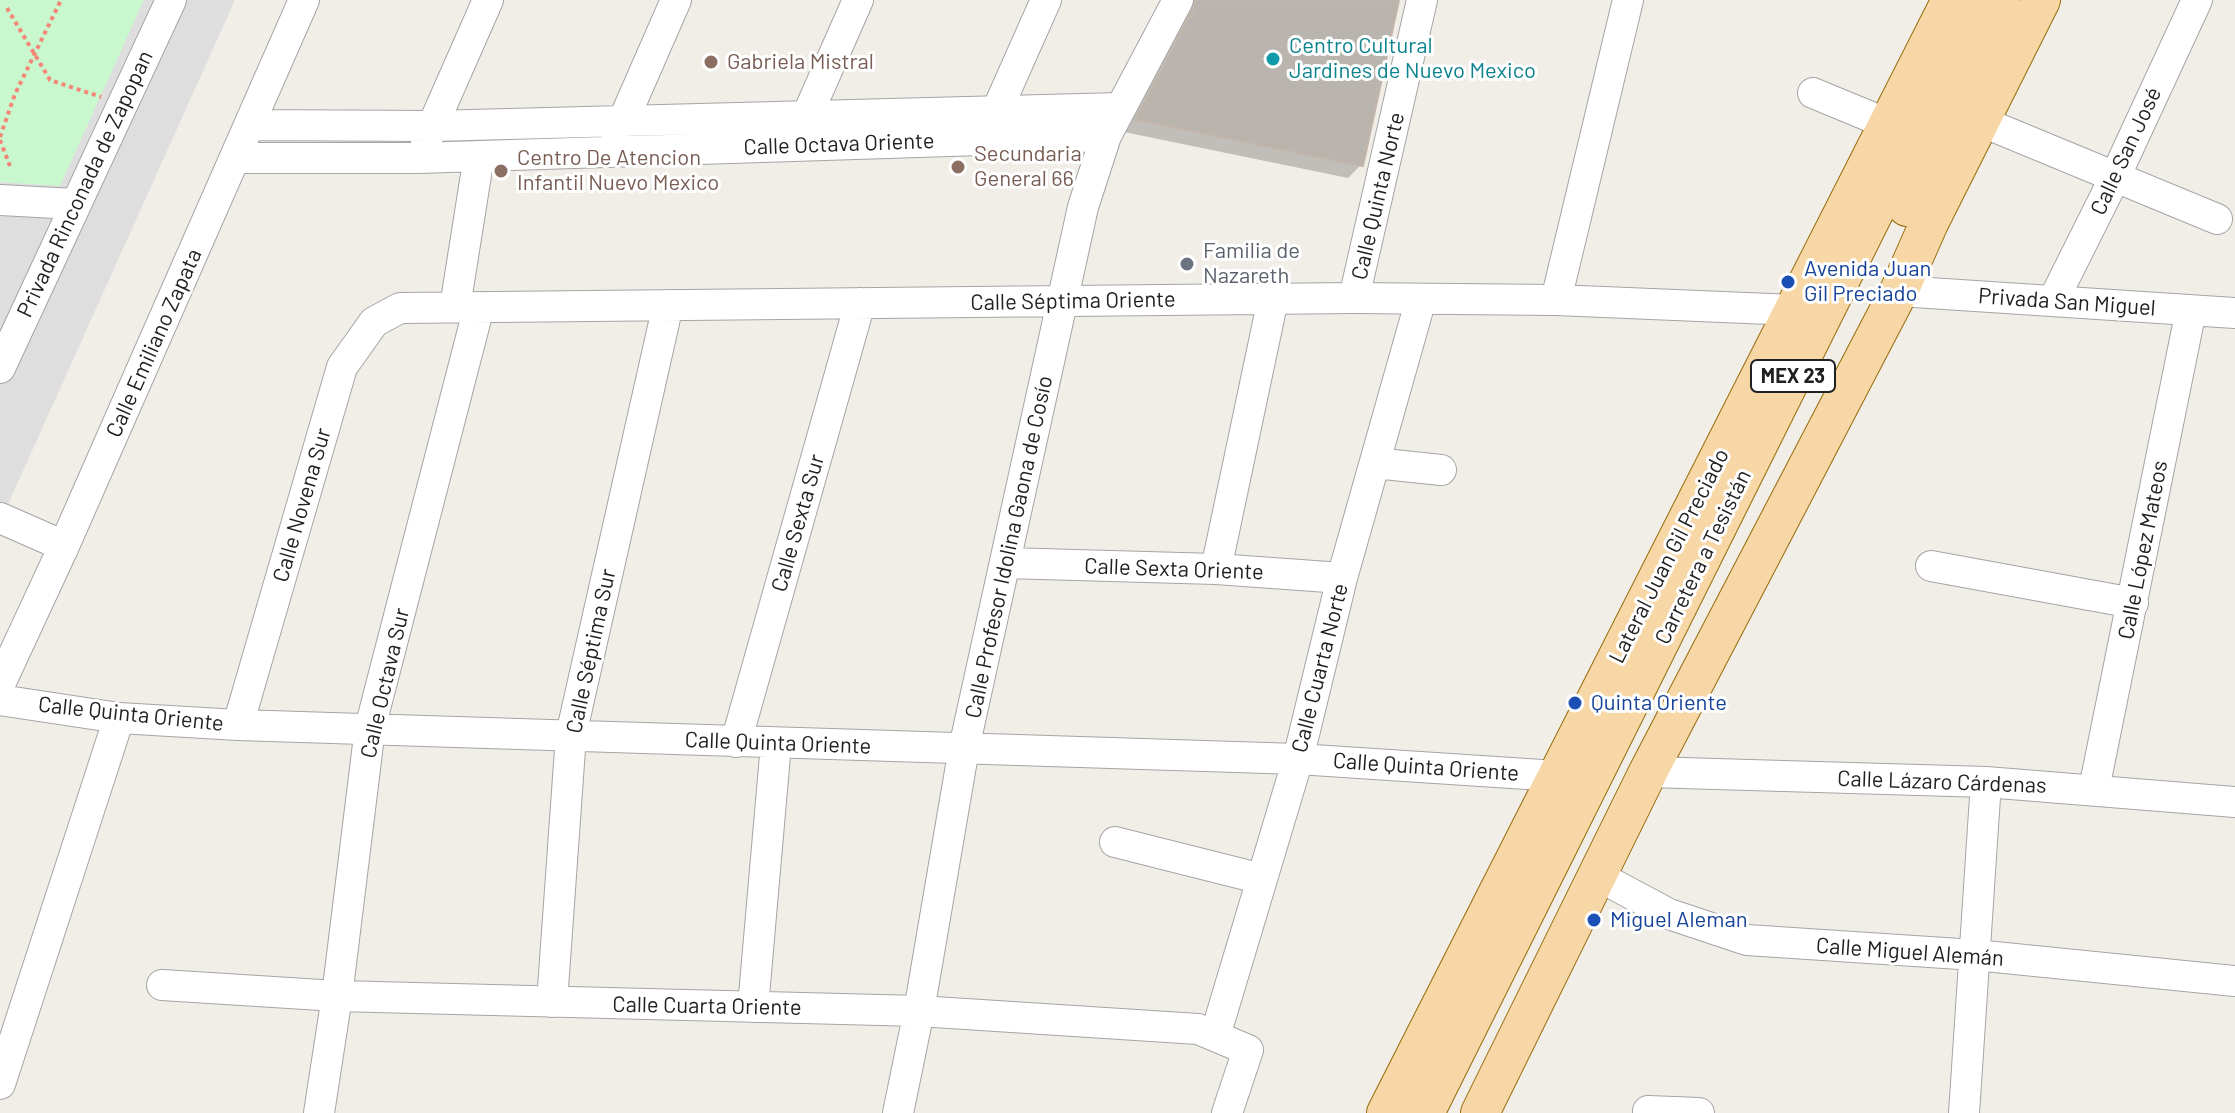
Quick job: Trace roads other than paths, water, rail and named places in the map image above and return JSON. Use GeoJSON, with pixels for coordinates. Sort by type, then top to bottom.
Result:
{"type":"FeatureCollection","features":[{"type":"Feature","properties":{"kind":"main road","name":"Lateral Juan Gil Preciado"},"geometry":{"type":"LineString","coordinates":[[1386,1113],[1951,0]]}},
{"type":"Feature","properties":{"kind":"main road"},"geometry":{"type":"LineString","coordinates":[[1480,1113],[1648,772],[1899,291],[1929,223],[2041,0]]}},
{"type":"Feature","properties":{"kind":"main road","name":"Carretera a Tesistán"},"geometry":{"type":"LineString","coordinates":[[1425,1113],[1992,6]]}},
{"type":"Feature","properties":{"kind":"main road","name":"Carretera a Tesistán"},"geometry":{"type":"LineString","coordinates":[[1450,1113],[1563,894],[1992,6]]}},
{"type":"Feature","properties":{"kind":"street","name":"Privada Rinconada de Zapopan"},"geometry":{"type":"LineString","coordinates":[[0,368],[171,0]]}},
{"type":"Feature","properties":{"kind":"street","name":"Calle Emiliano Zapata"},"geometry":{"type":"LineString","coordinates":[[0,684],[60,555],[304,0]]}},
{"type":"Feature","properties":{"kind":"street"},"geometry":{"type":"LineString","coordinates":[[418,158],[488,0]]}},
{"type":"Feature","properties":{"kind":"street"},"geometry":{"type":"LineString","coordinates":[[610,152],[676,0]]}},
{"type":"Feature","properties":{"kind":"street"},"geometry":{"type":"LineString","coordinates":[[794,146],[858,0]]}},
{"type":"Feature","properties":{"kind":"street"},"geometry":{"type":"LineString","coordinates":[[984,139],[1046,0]]}},
{"type":"Feature","properties":{"kind":"street","name":"Calle Profesor Idolina Gaona de Cosío"},"geometry":{"type":"LineString","coordinates":[[898,1113],[919,1011],[964,748],[1083,207],[1106,136],[1178,0]]}},
{"type":"Feature","properties":{"kind":"street","name":"Calle Quinta Norte"},"geometry":{"type":"LineString","coordinates":[[1354,298],[1422,0]]}},
{"type":"Feature","properties":{"kind":"street"},"geometry":{"type":"LineString","coordinates":[[1556,300],[1628,0]]}},
{"type":"Feature","properties":{"kind":"street","name":"Calle San José"},"geometry":{"type":"LineString","coordinates":[[2053,301],[2116,175],[2197,0]]}},
{"type":"Feature","properties":{"kind":"street"},"geometry":{"type":"LineString","coordinates":[[1813,93],[1888,124]]}},
{"type":"Feature","properties":{"kind":"street","name":"Calle Octava Oriente"},"geometry":{"type":"LineString","coordinates":[[250,125],[432,126],[1120,108]]}},
{"type":"Feature","properties":{"kind":"street"},"geometry":{"type":"LineString","coordinates":[[1980,121],[2217,219]]}},
{"type":"Feature","properties":{"kind":"street","name":"Calle Octava Oriente"},"geometry":{"type":"LineString","coordinates":[[235,158],[418,158],[1106,136]]}},
{"type":"Feature","properties":{"kind":"street"},"geometry":{"type":"LineString","coordinates":[[467,307],[479,156]]}},
{"type":"Feature","properties":{"kind":"street"},"geometry":{"type":"LineString","coordinates":[[0,200],[75,204]]}},
{"type":"Feature","properties":{"kind":"street","name":"Privada San Miguel"},"geometry":{"type":"LineString","coordinates":[[1899,291],[2235,313]]}},
{"type":"Feature","properties":{"kind":"street","name":"Calle Séptima Oriente"},"geometry":{"type":"LineString","coordinates":[[400,308],[1354,298],[1556,300],[1794,310]]}},
{"type":"Feature","properties":{"kind":"street"},"geometry":{"type":"LineString","coordinates":[[1216,569],[1273,299]]}},
{"type":"Feature","properties":{"kind":"street","name":"Calle Cuarta Norte"},"geometry":{"type":"LineString","coordinates":[[1215,1036],[1298,759],[1342,578],[1421,299]]}},
{"type":"Feature","properties":{"kind":"street","name":"Calle Sexta Sur"},"geometry":{"type":"LineString","coordinates":[[736,742],[860,303]]}},
{"type":"Feature","properties":{"kind":"street","name":"Calle Séptima Sur"},"geometry":{"type":"LineString","coordinates":[[552,1002],[571,735],[668,305]]}},
{"type":"Feature","properties":{"kind":"street","name":"Calle Octava Sur"},"geometry":{"type":"LineString","coordinates":[[319,1113],[337,996],[370,728],[467,307]]}},
{"type":"Feature","properties":{"kind":"street","name":"Calle Novena Sur"},"geometry":{"type":"LineString","coordinates":[[238,725],[342,367],[374,322],[400,308]]}},
{"type":"Feature","properties":{"kind":"street","name":"Calle López Mateos"},"geometry":{"type":"LineString","coordinates":[[2094,789],[2191,310]]}},
{"type":"Feature","properties":{"kind":"street"},"geometry":{"type":"LineString","coordinates":[[1375,463],[1441,470]]}},
{"type":"Feature","properties":{"kind":"street"},"geometry":{"type":"LineString","coordinates":[[0,518],[60,555]]}},
{"type":"Feature","properties":{"kind":"street"},"geometry":{"type":"LineString","coordinates":[[0,541],[60,555]]}},
{"type":"Feature","properties":{"kind":"street","name":"Calle Sexta Oriente"},"geometry":{"type":"LineString","coordinates":[[1006,563],[1216,569],[1342,578]]}},
{"type":"Feature","properties":{"kind":"street"},"geometry":{"type":"LineString","coordinates":[[1931,566],[2133,603]]}},
{"type":"Feature","properties":{"kind":"street","name":"Calle Quinta Oriente"},"geometry":{"type":"LineString","coordinates":[[0,700],[119,718],[238,725],[1298,759],[1557,776]]}},
{"type":"Feature","properties":{"kind":"street"},"geometry":{"type":"LineString","coordinates":[[0,1084],[119,718]]}},
{"type":"Feature","properties":{"kind":"street"},"geometry":{"type":"LineString","coordinates":[[753,1007],[776,744]]}},
{"type":"Feature","properties":{"kind":"street","name":"Calle Lázaro Cárdenas"},"geometry":{"type":"LineString","coordinates":[[1648,772],[1986,782],[2235,802]]}},
{"type":"Feature","properties":{"kind":"street"},"geometry":{"type":"LineString","coordinates":[[1964,1113],[1986,782]]}},
{"type":"Feature","properties":{"kind":"street"},"geometry":{"type":"LineString","coordinates":[[1115,842],[1262,879]]}},
{"type":"Feature","properties":{"kind":"street","name":"Calle Miguel Alemán"},"geometry":{"type":"LineString","coordinates":[[1598,876],[1669,914],[1747,940],[1975,955],[2235,981]]}},
{"type":"Feature","properties":{"kind":"street","name":"Calle Cuarta Oriente"},"geometry":{"type":"LineString","coordinates":[[162,985],[337,996],[919,1011],[1198,1029],[1248,1050],[1227,1113]]}},
{"type":"Feature","properties":{"kind":"street"},"geometry":{"type":"LineString","coordinates":[[1648,1111],[1699,1113]]}},
{"type":"Feature","properties":{"kind":"place","name":"Centro Cultural Jardines de Nuevo Mexico"},"geometry":{"type":"Point","coordinates":[1273,59]}},
{"type":"Feature","properties":{"kind":"place","name":"Gabriela Mistral"},"geometry":{"type":"Point","coordinates":[711,62]}},
{"type":"Feature","properties":{"kind":"place","name":"Secundaria General 66"},"geometry":{"type":"Point","coordinates":[958,167]}},
{"type":"Feature","properties":{"kind":"place","name":"Centro De Atencion Infantil Nuevo Mexico"},"geometry":{"type":"Point","coordinates":[501,171]}},
{"type":"Feature","properties":{"kind":"place","name":"Familia de Nazareth"},"geometry":{"type":"Point","coordinates":[1187,264]}},
{"type":"Feature","properties":{"kind":"place","name":"Avenida Juan Gil Preciado"},"geometry":{"type":"Point","coordinates":[1788,282]}},
{"type":"Feature","properties":{"kind":"place","name":"Quinta Oriente"},"geometry":{"type":"Point","coordinates":[1575,703]}},
{"type":"Feature","properties":{"kind":"place","name":"Miguel Aleman"},"geometry":{"type":"Point","coordinates":[1594,920]}}]}
